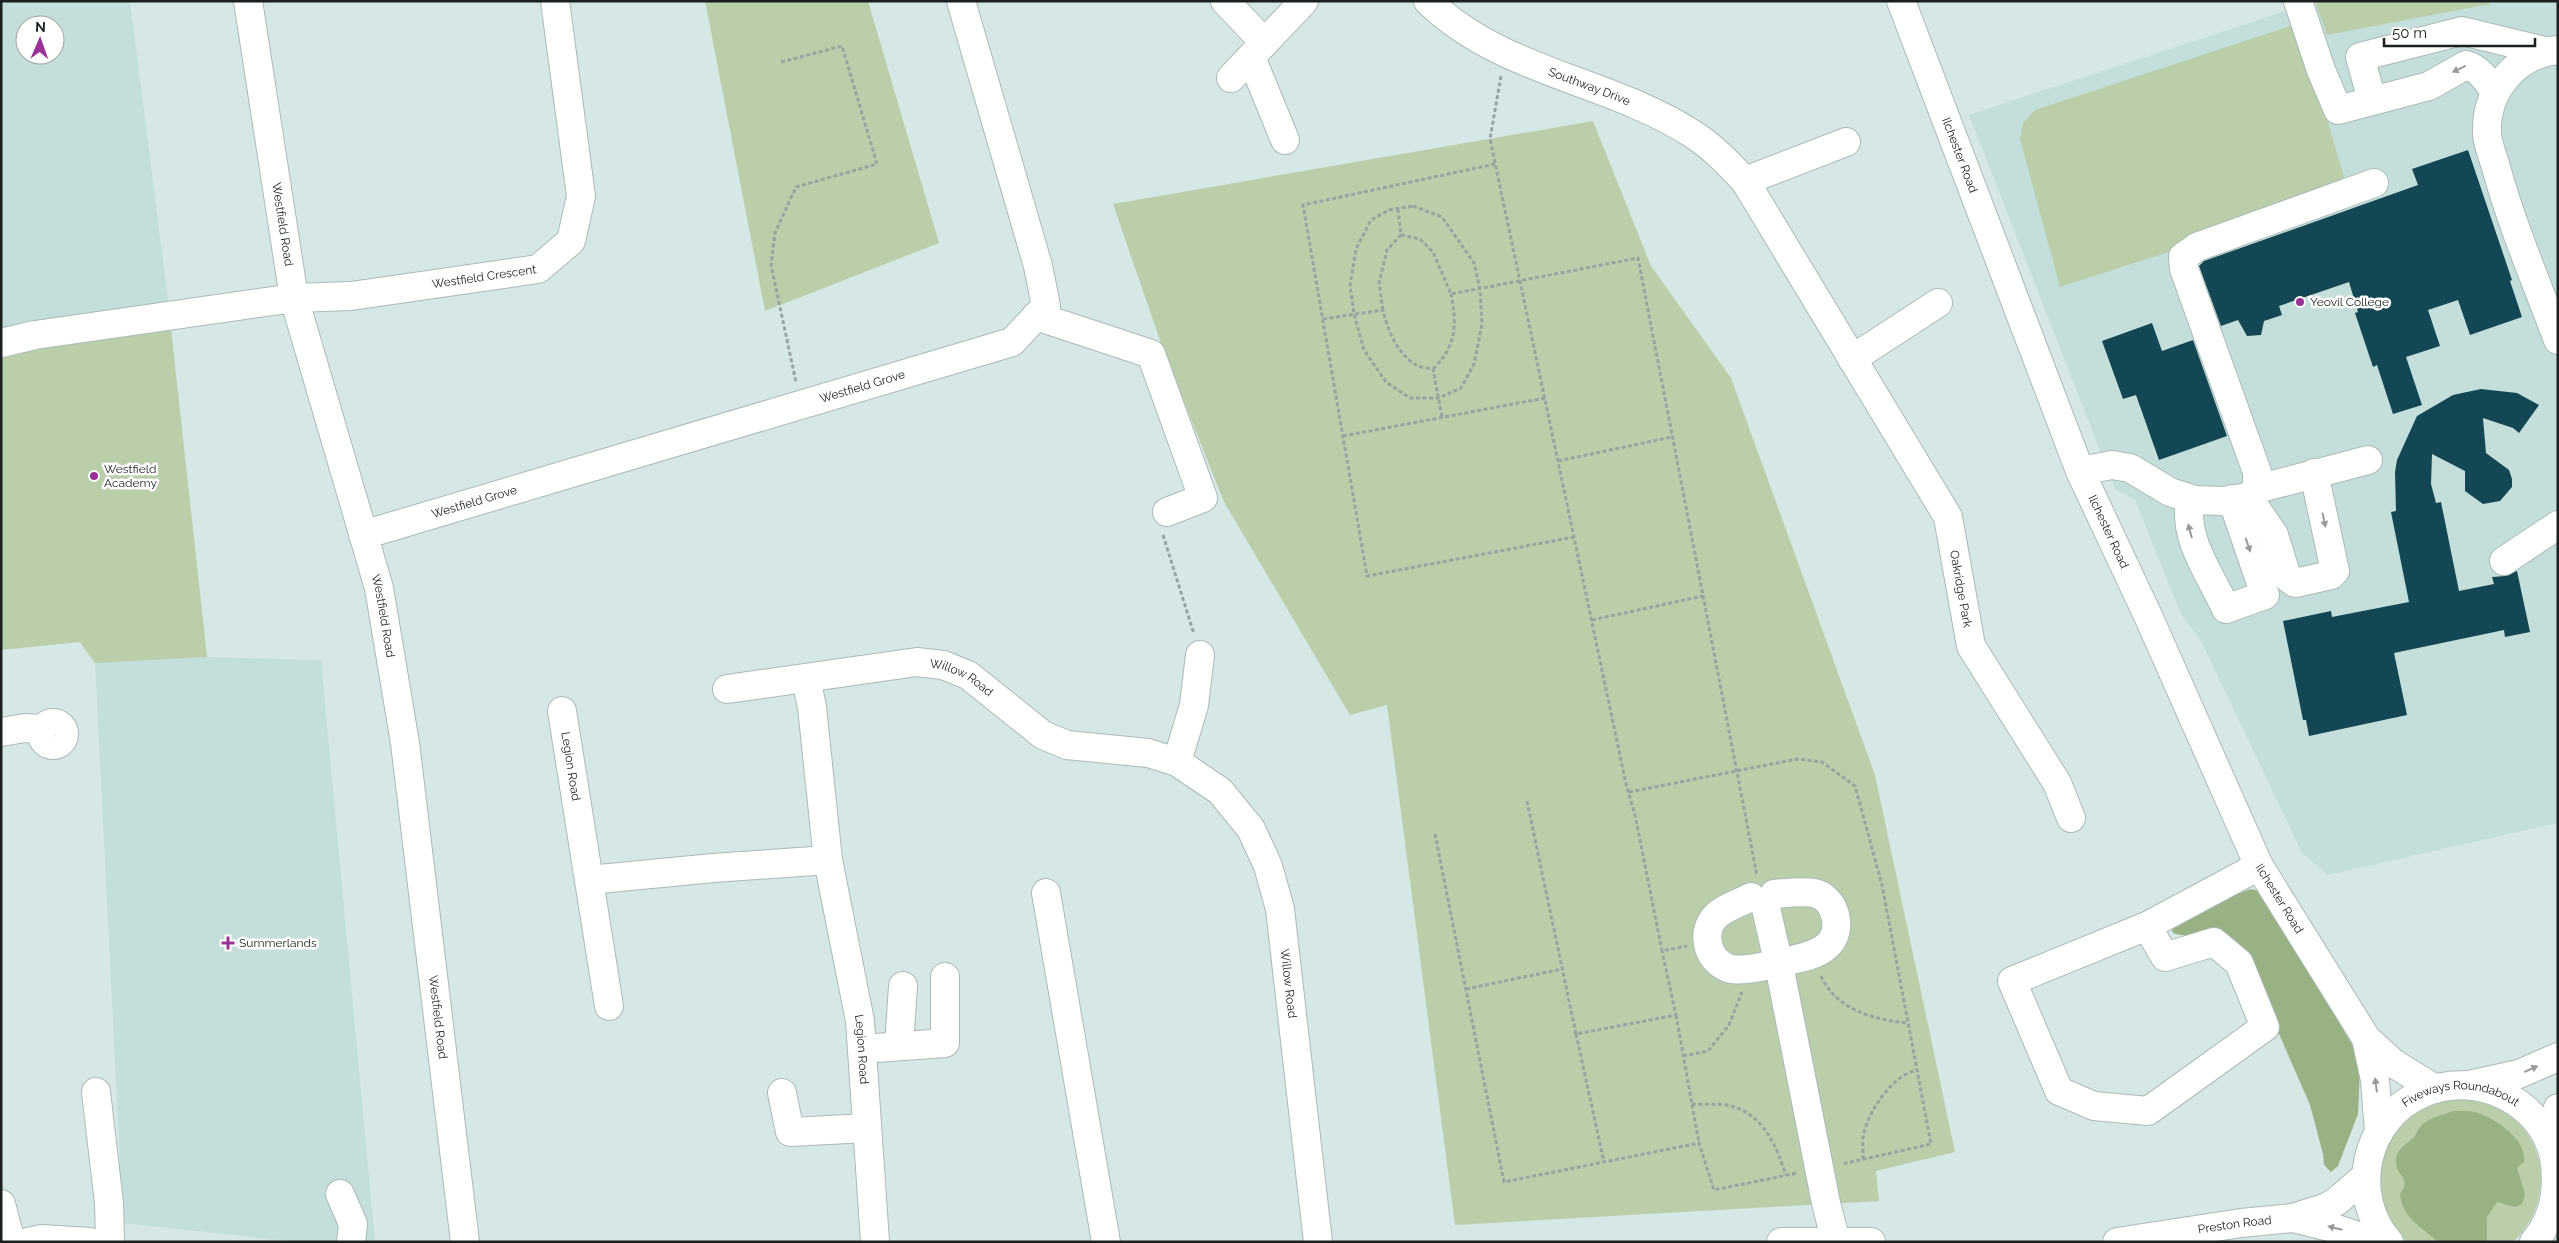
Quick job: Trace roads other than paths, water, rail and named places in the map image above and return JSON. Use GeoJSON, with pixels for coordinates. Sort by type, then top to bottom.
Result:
{"type":"FeatureCollection","features":[{"type":"Feature","properties":{"kind":"main road","name":"Westfield Road"},"geometry":{"type":"LineString","coordinates":[[248,1],[294,298],[379,588],[405,743],[465,1242]]}},
{"type":"Feature","properties":{"kind":"main road","name":"Westfield Crescent"},"geometry":{"type":"LineString","coordinates":[[1,343],[35,335],[294,298],[351,296],[538,268],[571,241],[581,196],[555,1]]}},
{"type":"Feature","properties":{"kind":"main road","name":"Westfield Grove"},"geometry":{"type":"LineString","coordinates":[[363,535],[1012,342],[1046,306],[1038,266],[961,1]]}},
{"type":"Feature","properties":{"kind":"main road"},"geometry":{"type":"LineString","coordinates":[[1225,1],[1257,50],[1285,140]]}},
{"type":"Feature","properties":{"kind":"main road"},"geometry":{"type":"LineString","coordinates":[[1231,78],[1304,1]]}},
{"type":"Feature","properties":{"kind":"main road","name":"Southway Drive"},"geometry":{"type":"LineString","coordinates":[[1428,1],[1470,35],[1505,53],[1652,112],[1691,132],[1718,152],[1745,181],[1852,359]]}},
{"type":"Feature","properties":{"kind":"main road","name":"Ilchester Road"},"geometry":{"type":"LineString","coordinates":[[1901,1],[2080,471],[2141,600],[2259,866],[2366,1038],[2393,1063],[2435,1089]]}},
{"type":"Feature","properties":{"kind":"main road"},"geometry":{"type":"LineString","coordinates":[[2298,1],[2338,110],[2428,86],[2466,65],[2479,72],[2495,92]]}},
{"type":"Feature","properties":{"kind":"main road"},"geometry":{"type":"LineString","coordinates":[[2372,100],[2360,57],[2462,31],[2551,50]]}},
{"type":"Feature","properties":{"kind":"main road"},"geometry":{"type":"LineString","coordinates":[[2551,50],[2506,74],[2490,101],[2487,134],[2503,192],[2558,340]]}},
{"type":"Feature","properties":{"kind":"main road"},"geometry":{"type":"LineString","coordinates":[[1745,181],[1846,142]]}},
{"type":"Feature","properties":{"kind":"main road"},"geometry":{"type":"LineString","coordinates":[[2190,499],[2187,519],[2199,559],[2211,577],[2226,609],[2264,594],[2246,495],[2257,472],[2184,269],[2183,257],[2197,247],[2374,184]]}},
{"type":"Feature","properties":{"kind":"main road"},"geometry":{"type":"LineString","coordinates":[[1852,359],[1938,303]]}},
{"type":"Feature","properties":{"kind":"main road"},"geometry":{"type":"LineString","coordinates":[[1036,316],[1151,354],[1203,498],[1167,512]]}},
{"type":"Feature","properties":{"kind":"main road","name":"Oakridge Park"},"geometry":{"type":"LineString","coordinates":[[1852,359],[1948,517],[1971,646],[2057,784],[2071,818]]}},
{"type":"Feature","properties":{"kind":"main road"},"geometry":{"type":"LineString","coordinates":[[2080,471],[2112,465],[2130,468],[2170,492],[2190,499],[2211,502],[2246,495],[2314,473],[2368,460]]}},
{"type":"Feature","properties":{"kind":"main road"},"geometry":{"type":"LineString","coordinates":[[2246,495],[2274,535],[2287,576],[2295,582],[2332,575],[2335,571],[2314,473]]}},
{"type":"Feature","properties":{"kind":"main road"},"geometry":{"type":"LineString","coordinates":[[2504,561],[2558,525]]}},
{"type":"Feature","properties":{"kind":"main road"},"geometry":{"type":"LineString","coordinates":[[1178,762],[1194,705],[1200,656]]}},
{"type":"Feature","properties":{"kind":"main road","name":"Willow Road"},"geometry":{"type":"LineString","coordinates":[[727,689],[917,662],[943,665],[968,675],[1043,735],[1067,745],[1148,753],[1178,762],[1220,790],[1251,829],[1268,866],[1280,908],[1318,1242]]}},
{"type":"Feature","properties":{"kind":"main road","name":"Legion Road"},"geometry":{"type":"LineString","coordinates":[[806,679],[812,708],[828,860],[860,1020],[875,1242]]}},
{"type":"Feature","properties":{"kind":"main road","name":"Legion Road"},"geometry":{"type":"LineString","coordinates":[[562,711],[610,1006]]}},
{"type":"Feature","properties":{"kind":"main road"},"geometry":{"type":"LineString","coordinates":[[1,732],[25,728],[43,729]]}},
{"type":"Feature","properties":{"kind":"main road"},"geometry":{"type":"LineString","coordinates":[[589,880],[713,868],[828,860]]}},
{"type":"Feature","properties":{"kind":"main road"},"geometry":{"type":"LineString","coordinates":[[2147,926],[2165,957],[2214,942],[2239,963],[2265,1027],[2148,1111],[2094,1106],[2059,1091],[2012,981],[2147,926],[2259,866]]}},
{"type":"Feature","properties":{"kind":"main road"},"geometry":{"type":"LineString","coordinates":[[1046,893],[1106,1242]]}},
{"type":"Feature","properties":{"kind":"main road"},"geometry":{"type":"LineString","coordinates":[[1814,893],[1830,905],[1835,915],[1834,935],[1829,944],[1777,963],[1721,965],[1714,957],[1708,943],[1709,928],[1714,919],[1722,912],[1762,894],[1814,893]]}},
{"type":"Feature","properties":{"kind":"main road"},"geometry":{"type":"LineString","coordinates":[[1762,894],[1819,1169],[1836,1241]]}},
{"type":"Feature","properties":{"kind":"main road"},"geometry":{"type":"LineString","coordinates":[[862,1049],[945,1043],[944,977]]}},
{"type":"Feature","properties":{"kind":"main road"},"geometry":{"type":"LineString","coordinates":[[900,1046],[903,986]]}},
{"type":"Feature","properties":{"kind":"main road","name":"Ilchester Road"},"geometry":{"type":"LineString","coordinates":[[2366,1038],[2375,1080],[2379,1132]]}},
{"type":"Feature","properties":{"kind":"main road"},"geometry":{"type":"LineString","coordinates":[[2469,1086],[2519,1074],[2558,1057]]}},
{"type":"Feature","properties":{"kind":"main road","name":"Fiveways Roundabout"},"geometry":{"type":"LineString","coordinates":[[2389,1242],[2378,1227],[2369,1206],[2365,1176],[2370,1151],[2379,1132],[2390,1118],[2410,1100],[2435,1089],[2469,1086],[2498,1092],[2521,1105],[2539,1124],[2548,1138],[2555,1162],[2557,1189],[2554,1210],[2541,1237]]}},
{"type":"Feature","properties":{"kind":"main road"},"geometry":{"type":"LineString","coordinates":[[96,1092],[109,1203],[110,1242]]}},
{"type":"Feature","properties":{"kind":"main road"},"geometry":{"type":"LineString","coordinates":[[782,1093],[790,1132],[867,1128]]}},
{"type":"Feature","properties":{"kind":"main road"},"geometry":{"type":"LineString","coordinates":[[2548,1138],[2558,1108]]}},
{"type":"Feature","properties":{"kind":"main road","name":"Preston Road"},"geometry":{"type":"LineString","coordinates":[[2117,1242],[2240,1223],[2293,1218],[2337,1202],[2365,1176]]}},
{"type":"Feature","properties":{"kind":"main road"},"geometry":{"type":"LineString","coordinates":[[340,1194],[352,1224],[351,1242]]}},
{"type":"Feature","properties":{"kind":"main road"},"geometry":{"type":"LineString","coordinates":[[1,1204],[11,1242]]}},
{"type":"Feature","properties":{"kind":"main road","name":"Preston Road"},"geometry":{"type":"LineString","coordinates":[[2293,1218],[2337,1229],[2376,1242]]}},
{"type":"Feature","properties":{"kind":"main road"},"geometry":{"type":"LineString","coordinates":[[28,1242],[42,1239],[90,1242]]}},
{"type":"Feature","properties":{"kind":"main road"},"geometry":{"type":"LineString","coordinates":[[1781,1242],[1871,1242]]}},
{"type":"Feature","properties":{"kind":"place","name":"Yeovil College"},"geometry":{"type":"Point","coordinates":[2300,302]}},
{"type":"Feature","properties":{"kind":"place","name":"Westfield Academy"},"geometry":{"type":"Point","coordinates":[94,476]}},
{"type":"Feature","properties":{"kind":"place","name":"Summerlands"},"geometry":{"type":"Point","coordinates":[228,943]}}]}
